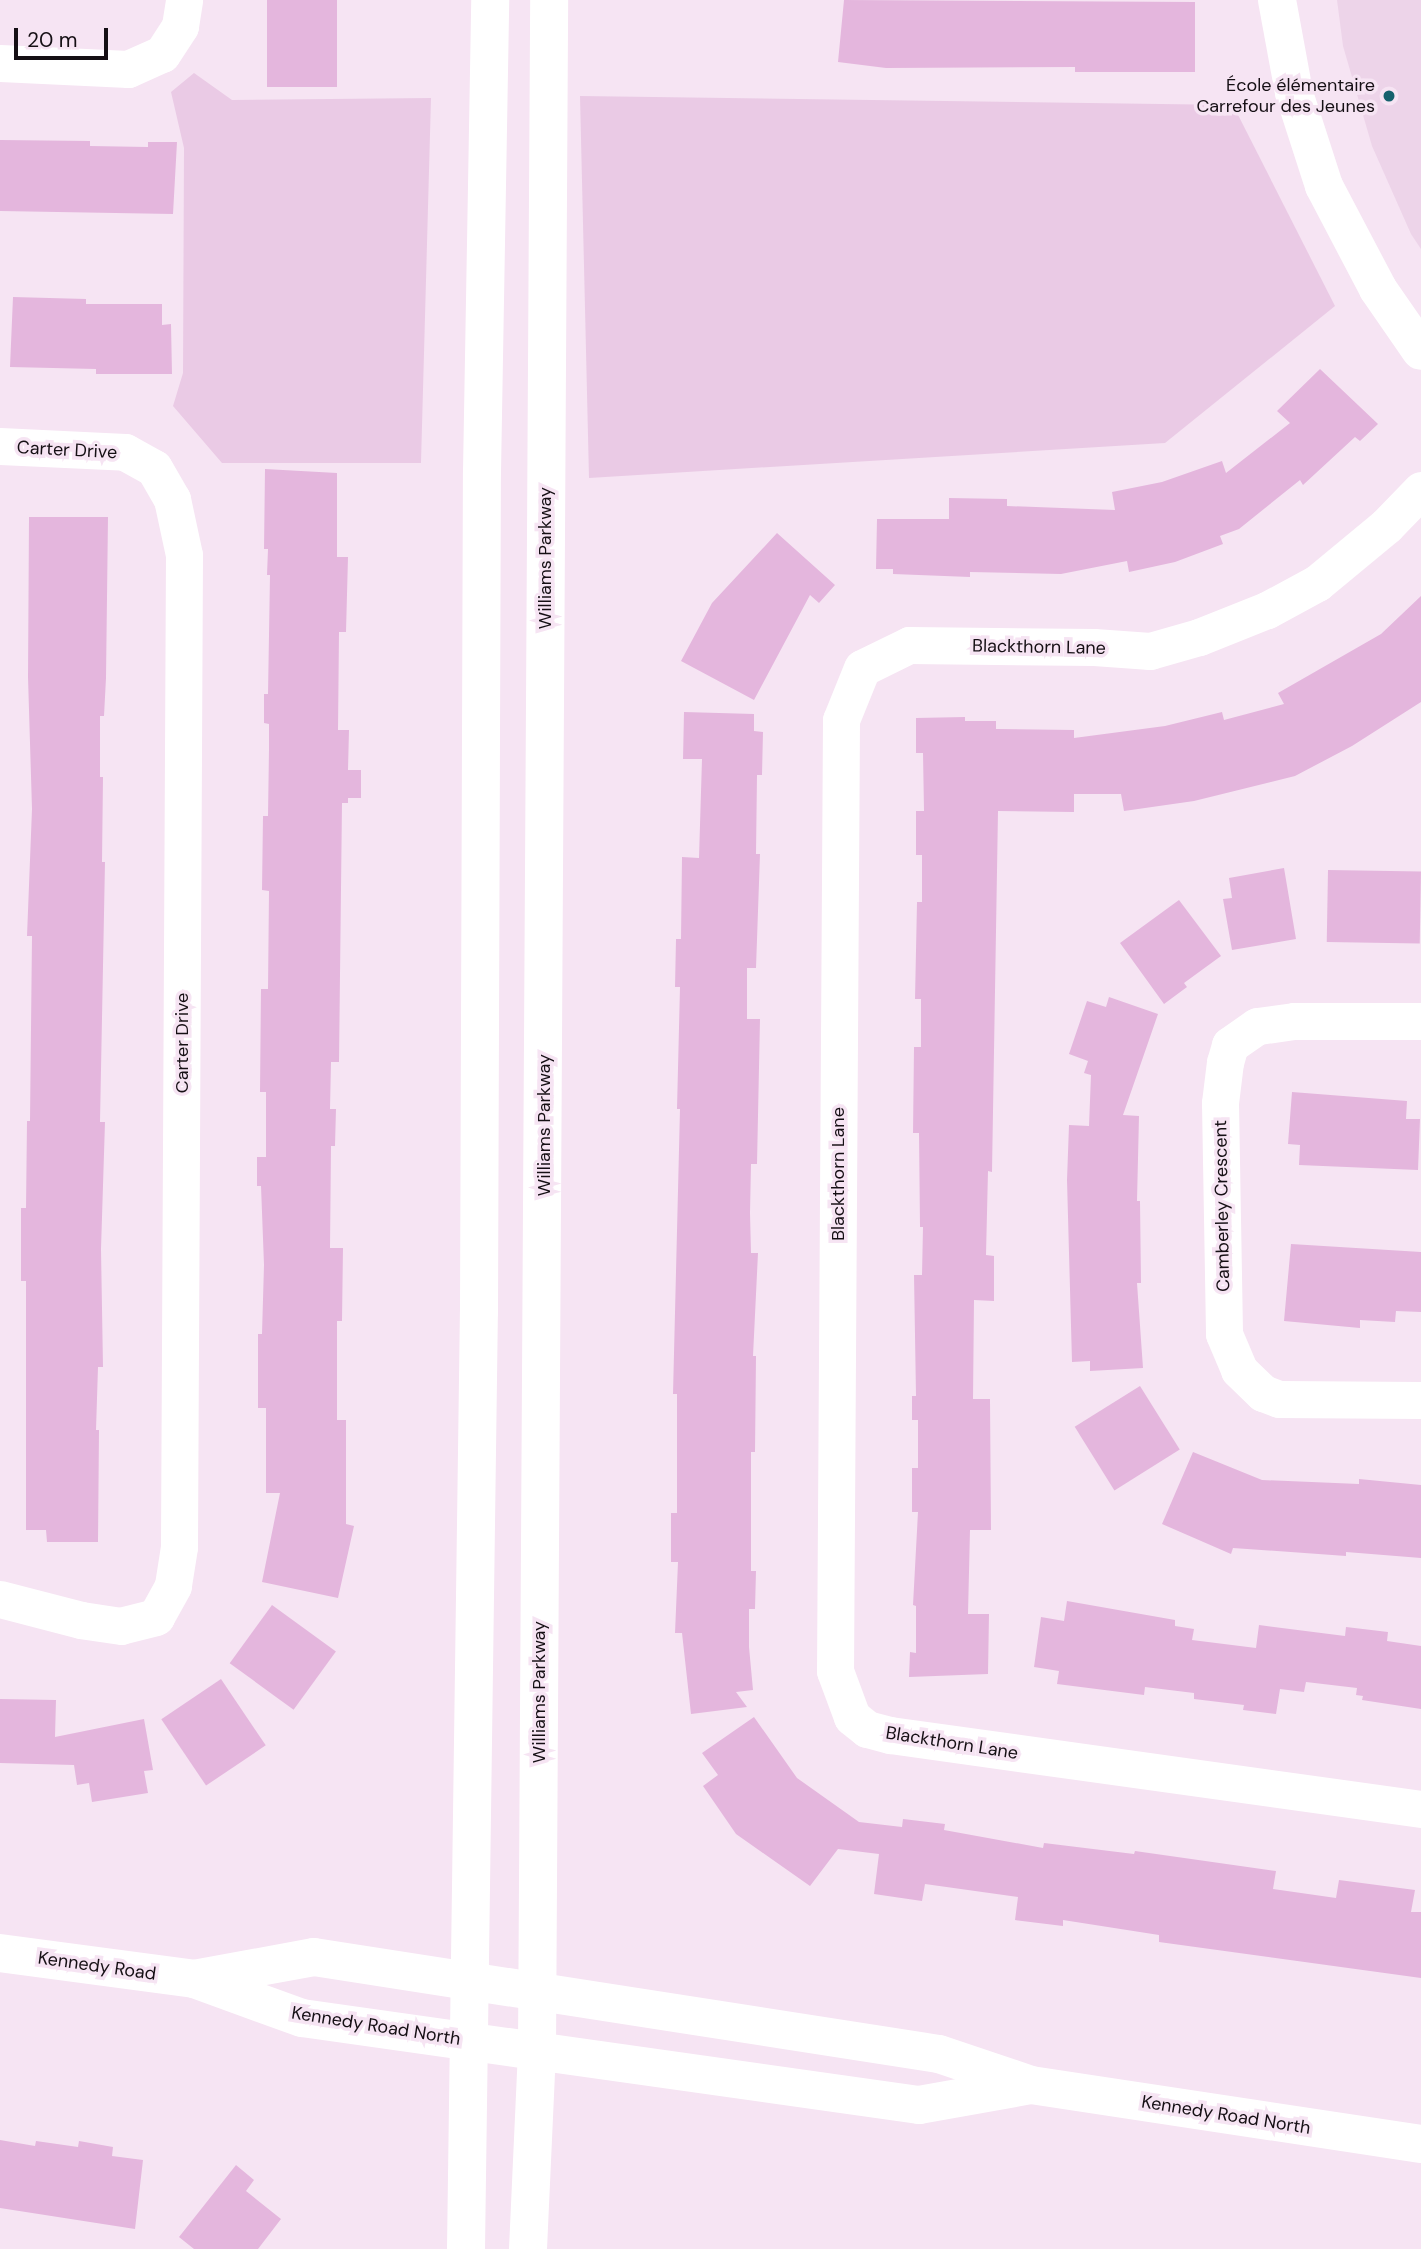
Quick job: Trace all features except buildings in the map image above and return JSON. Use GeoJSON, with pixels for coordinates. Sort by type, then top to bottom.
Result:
{"type":"FeatureCollection","features":[{"type":"Feature","properties":{"kind":"main road"},"geometry":{"type":"LineString","coordinates":[[466,2249],[479,1312],[482,472],[490,0]]}},
{"type":"Feature","properties":{"kind":"main road","name":"Williams Parkway"},"geometry":{"type":"LineString","coordinates":[[528,2249],[537,2051],[549,0]]}},
{"type":"Feature","properties":{"kind":"main road"},"geometry":{"type":"LineString","coordinates":[[1278,0],[1294,93],[1324,186],[1378,289],[1421,351]]}},
{"type":"Feature","properties":{"kind":"main road","name":"Kennedy Road"},"geometry":{"type":"LineString","coordinates":[[0,1953],[194,1979]]}},
{"type":"Feature","properties":{"kind":"main road","name":"Kennedy Road North"},"geometry":{"type":"LineString","coordinates":[[194,1979],[314,1957],[939,2054],[1031,2085],[1421,2144]]}},
{"type":"Feature","properties":{"kind":"main road","name":"Kennedy Road North"},"geometry":{"type":"LineString","coordinates":[[194,1979],[302,2018],[919,2105],[1031,2085]]}},
{"type":"Feature","properties":{"kind":"street"},"geometry":{"type":"LineString","coordinates":[[0,63],[128,69],[162,54],[180,26],[184,0]]}},
{"type":"Feature","properties":{"kind":"street","name":"Carter Drive"},"geometry":{"type":"LineString","coordinates":[[0,446],[125,453],[154,468],[172,499],[184,555],[179,1547],[173,1586],[156,1617],[121,1626],[81,1620],[0,1599]]}},
{"type":"Feature","properties":{"kind":"street","name":"Blackthorn Lane"},"geometry":{"type":"LineString","coordinates":[[1421,490],[1386,526],[1317,583],[1267,610],[1199,637],[1150,651],[1094,647],[909,645],[873,660],[862,668],[857,678],[841,720],[835,1671],[852,1717],[867,1729],[890,1735],[1421,1809]]}},
{"type":"Feature","properties":{"kind":"street","name":"Camberley Crescent"},"geometry":{"type":"LineString","coordinates":[[1421,1021],[1294,1021],[1256,1026],[1230,1045],[1220,1104],[1224,1334],[1239,1370],[1263,1393],[1279,1399],[1421,1401]]}},
{"type":"Feature","properties":{"kind":"shaded area","name":"École élémentaire Carrefour des Jeunes"},"geometry":{"type":"Polygon","coordinates":[[[1337,0],[1421,0],[1421,249],[1411,234],[1372,146],[1343,46],[1337,0]]]}},
{"type":"Feature","properties":{"kind":"shaded area"},"geometry":{"type":"Polygon","coordinates":[[[194,73],[232,100],[431,98],[421,463],[222,463],[173,406],[183,373],[184,148],[171,92],[194,73]]]}},
{"type":"Feature","properties":{"kind":"shaded area"},"geometry":{"type":"Polygon","coordinates":[[[580,96],[1233,105],[1335,306],[1165,443],[589,478],[580,96]]]}},
{"type":"Feature","properties":{"kind":"place","name":"École élémentaire Carrefour des Jeunes"},"geometry":{"type":"Point","coordinates":[1389,96]}}]}
